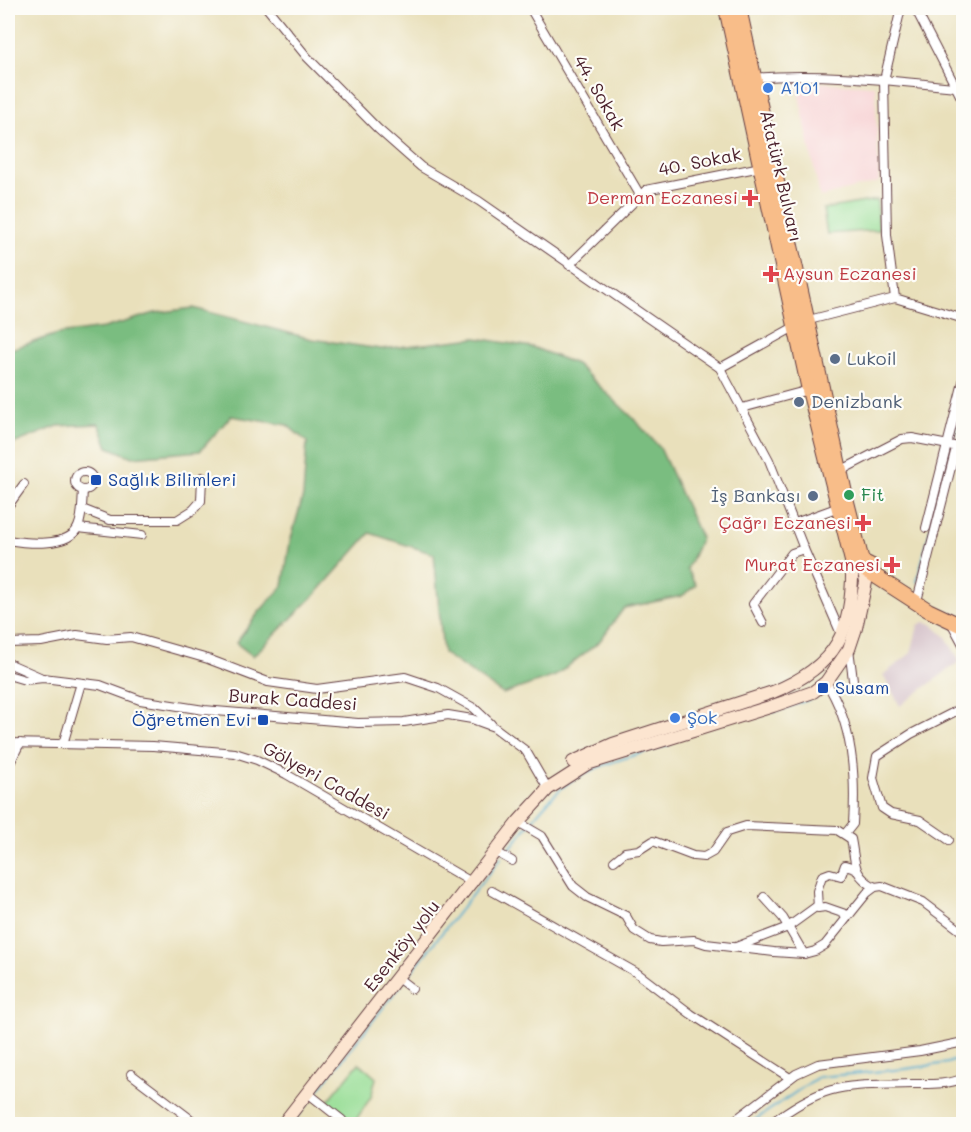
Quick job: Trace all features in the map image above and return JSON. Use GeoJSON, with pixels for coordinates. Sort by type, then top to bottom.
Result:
{"type":"FeatureCollection","features":[{"type":"Feature","properties":{"kind":"main road","name":"Atatürk Bulvarı"},"geometry":{"type":"LineString","coordinates":[[726,8],[747,78],[801,324],[809,390],[839,507],[861,567]]}},
{"type":"Feature","properties":{"kind":"main road","name":"Atatürk Bulvarı"},"geometry":{"type":"LineString","coordinates":[[739,8],[761,167],[840,471],[861,567]]}},
{"type":"Feature","properties":{"kind":"main road"},"geometry":{"type":"LineString","coordinates":[[861,567],[918,597],[959,623]]}},
{"type":"Feature","properties":{"kind":"main road"},"geometry":{"type":"LineString","coordinates":[[861,567],[959,623]]}},
{"type":"Feature","properties":{"kind":"street"},"geometry":{"type":"LineString","coordinates":[[267,8],[307,57],[378,129],[421,167],[479,201],[720,368],[770,460],[804,549],[841,634]]}},
{"type":"Feature","properties":{"kind":"street","name":"44. Sokak"},"geometry":{"type":"LineString","coordinates":[[530,8],[640,195]]}},
{"type":"Feature","properties":{"kind":"street"},"geometry":{"type":"LineString","coordinates":[[895,298],[887,235],[884,80],[901,8]]}},
{"type":"Feature","properties":{"kind":"street"},"geometry":{"type":"LineString","coordinates":[[915,8],[959,88],[963,103]]}},
{"type":"Feature","properties":{"kind":"street"},"geometry":{"type":"LineString","coordinates":[[747,78],[791,75],[884,80],[959,88]]}},
{"type":"Feature","properties":{"kind":"street","name":"40. Sokak"},"geometry":{"type":"LineString","coordinates":[[569,265],[646,190],[761,167]]}},
{"type":"Feature","properties":{"kind":"street"},"geometry":{"type":"LineString","coordinates":[[720,368],[801,324],[895,298],[963,319]]}},
{"type":"Feature","properties":{"kind":"street"},"geometry":{"type":"LineString","coordinates":[[918,597],[954,447],[963,378]]}},
{"type":"Feature","properties":{"kind":"street"},"geometry":{"type":"LineString","coordinates":[[742,408],[809,390]]}},
{"type":"Feature","properties":{"kind":"street"},"geometry":{"type":"LineString","coordinates":[[840,471],[902,439],[912,438],[954,447]]}},
{"type":"Feature","properties":{"kind":"street"},"geometry":{"type":"LineString","coordinates":[[926,528],[954,447]]}},
{"type":"Feature","properties":{"kind":"street"},"geometry":{"type":"LineString","coordinates":[[82,509],[110,520],[177,520],[193,510],[201,501],[202,477]]}},
{"type":"Feature","properties":{"kind":"street"},"geometry":{"type":"LineString","coordinates":[[8,506],[24,484]]}},
{"type":"Feature","properties":{"kind":"street"},"geometry":{"type":"LineString","coordinates":[[8,540],[29,544],[46,543],[70,536],[78,528],[83,490]]}},
{"type":"Feature","properties":{"kind":"street"},"geometry":{"type":"LineString","coordinates":[[795,523],[839,507]]}},
{"type":"Feature","properties":{"kind":"street"},"geometry":{"type":"LineString","coordinates":[[78,528],[142,535]]}},
{"type":"Feature","properties":{"kind":"street"},"geometry":{"type":"LineString","coordinates":[[763,623],[753,604],[792,554],[804,549]]}},
{"type":"Feature","properties":{"kind":"street"},"geometry":{"type":"LineString","coordinates":[[548,789],[555,776],[585,756],[799,681],[824,664],[841,634],[861,567]]}},
{"type":"Feature","properties":{"kind":"street"},"geometry":{"type":"LineString","coordinates":[[548,789],[587,764],[813,692],[826,682],[849,649],[864,597],[866,582],[861,567]]}},
{"type":"Feature","properties":{"kind":"street"},"geometry":{"type":"LineString","coordinates":[[959,623],[963,646]]}},
{"type":"Feature","properties":{"kind":"street"},"geometry":{"type":"LineString","coordinates":[[8,643],[42,642],[77,635],[107,639],[131,637],[208,659],[268,682],[317,689],[405,677],[438,688],[474,708],[494,727]]}},
{"type":"Feature","properties":{"kind":"street"},"geometry":{"type":"LineString","coordinates":[[849,649],[853,680]]}},
{"type":"Feature","properties":{"kind":"street"},"geometry":{"type":"LineString","coordinates":[[8,663],[43,678]]}},
{"type":"Feature","properties":{"kind":"street","name":"Burak Caddesi"},"geometry":{"type":"LineString","coordinates":[[8,675],[25,680],[43,678],[100,685],[140,700],[204,710],[358,723],[404,722],[448,715],[472,719],[494,727],[526,751],[548,789]]}},
{"type":"Feature","properties":{"kind":"street"},"geometry":{"type":"LineString","coordinates":[[826,682],[838,706],[853,759],[853,824],[845,834]]}},
{"type":"Feature","properties":{"kind":"street"},"geometry":{"type":"LineString","coordinates":[[63,744],[81,683]]}},
{"type":"Feature","properties":{"kind":"street"},"geometry":{"type":"LineString","coordinates":[[949,840],[920,820],[891,814],[882,808],[873,778],[877,756],[911,734],[963,707]]}},
{"type":"Feature","properties":{"kind":"street","name":"Gölyeri Caddesi"},"geometry":{"type":"LineString","coordinates":[[8,743],[235,753],[257,760],[473,883]]}},
{"type":"Feature","properties":{"kind":"street"},"geometry":{"type":"LineString","coordinates":[[8,767],[20,743]]}},
{"type":"Feature","properties":{"kind":"street","name":"Esenköy yolu"},"geometry":{"type":"LineString","coordinates":[[283,1125],[312,1096],[404,983],[473,883],[504,856],[548,789]]}},
{"type":"Feature","properties":{"kind":"street"},"geometry":{"type":"LineString","coordinates":[[524,826],[542,836],[573,886],[587,897],[626,916],[634,930],[650,940],[661,942],[694,940],[804,954],[825,945],[848,915],[875,887]]}},
{"type":"Feature","properties":{"kind":"street"},"geometry":{"type":"LineString","coordinates":[[614,861],[625,852],[639,850],[653,841],[693,856],[704,857],[713,852],[727,832],[746,826],[837,830],[851,839],[855,868],[861,880],[875,887],[892,888],[923,902],[963,933]]}},
{"type":"Feature","properties":{"kind":"street"},"geometry":{"type":"LineString","coordinates":[[736,947],[788,927],[817,906],[822,876],[830,873],[841,876],[845,865],[855,868]]}},
{"type":"Feature","properties":{"kind":"street"},"geometry":{"type":"LineString","coordinates":[[492,891],[637,974],[692,1014],[790,1078]]}},
{"type":"Feature","properties":{"kind":"street"},"geometry":{"type":"LineString","coordinates":[[764,897],[788,927],[804,954]]}},
{"type":"Feature","properties":{"kind":"street"},"geometry":{"type":"LineString","coordinates":[[817,906],[848,915]]}},
{"type":"Feature","properties":{"kind":"street"},"geometry":{"type":"LineString","coordinates":[[730,1125],[790,1078],[827,1062],[920,1051],[963,1042]]}},
{"type":"Feature","properties":{"kind":"street"},"geometry":{"type":"LineString","coordinates":[[131,1074],[197,1125]]}},
{"type":"Feature","properties":{"kind":"street"},"geometry":{"type":"LineString","coordinates":[[770,1125],[797,1103],[833,1088],[870,1084],[956,1082],[963,1078]]}},
{"type":"Feature","properties":{"kind":"street"},"geometry":{"type":"LineString","coordinates":[[312,1096],[342,1120],[343,1125]]}},
{"type":"Feature","properties":{"kind":"shaded area"},"geometry":{"type":"Polygon","coordinates":[[[796,81],[875,86],[879,182],[820,197],[796,81]]]}},
{"type":"Feature","properties":{"kind":"shaded area"},"geometry":{"type":"Polygon","coordinates":[[[924,622],[932,624],[946,637],[960,661],[900,706],[883,675],[911,653],[918,625],[924,622]]]}},
{"type":"Feature","properties":{"kind":"green space"},"geometry":{"type":"Polygon","coordinates":[[[877,200],[879,230],[827,234],[823,209],[877,200]]]}},
{"type":"Feature","properties":{"kind":"green space"},"geometry":{"type":"Polygon","coordinates":[[[193,308],[312,339],[381,349],[476,338],[532,347],[576,364],[633,418],[660,448],[701,538],[687,569],[696,585],[682,596],[624,608],[599,642],[555,676],[503,694],[443,653],[434,554],[370,533],[315,595],[253,656],[236,643],[259,612],[283,586],[290,542],[303,496],[307,442],[287,425],[231,416],[200,451],[132,457],[108,447],[99,424],[58,426],[8,446],[8,350],[58,334],[104,328],[155,313],[193,308]]]}},
{"type":"Feature","properties":{"kind":"green space"},"geometry":{"type":"Polygon","coordinates":[[[359,1063],[376,1078],[371,1097],[354,1123],[327,1102],[359,1063]]]}},
{"type":"Feature","properties":{"kind":"waterway"},"geometry":{"type":"LineString","coordinates":[[952,443],[964,397]]}},
{"type":"Feature","properties":{"kind":"waterway"},"geometry":{"type":"LineString","coordinates":[[917,582],[951,448]]}},
{"type":"Feature","properties":{"kind":"waterway"},"geometry":{"type":"LineString","coordinates":[[773,712],[810,699]]}},
{"type":"Feature","properties":{"kind":"waterway"},"geometry":{"type":"LineString","coordinates":[[505,854],[546,804],[574,779],[609,763],[670,744]]}},
{"type":"Feature","properties":{"kind":"waterway"},"geometry":{"type":"LineString","coordinates":[[404,981],[501,858]]}},
{"type":"Feature","properties":{"kind":"waterway"},"geometry":{"type":"LineString","coordinates":[[315,1094],[401,985]]}},
{"type":"Feature","properties":{"kind":"waterway"},"geometry":{"type":"LineString","coordinates":[[749,1124],[818,1077],[948,1063],[964,1056]]}},
{"type":"Feature","properties":{"kind":"waterway"},"geometry":{"type":"LineString","coordinates":[[291,1124],[312,1098]]}},
{"type":"Feature","properties":{"kind":"place","name":"A101"},"geometry":{"type":"Point","coordinates":[768,88]}},
{"type":"Feature","properties":{"kind":"place","name":"Derman Eczanesi"},"geometry":{"type":"Point","coordinates":[750,198]}},
{"type":"Feature","properties":{"kind":"place","name":"Aysun Eczanesi"},"geometry":{"type":"Point","coordinates":[771,274]}},
{"type":"Feature","properties":{"kind":"place","name":"Lukoil"},"geometry":{"type":"Point","coordinates":[835,359]}},
{"type":"Feature","properties":{"kind":"place","name":"Denizbank"},"geometry":{"type":"Point","coordinates":[799,402]}},
{"type":"Feature","properties":{"kind":"place","name":"Sağlık Bilimleri"},"geometry":{"type":"Point","coordinates":[96,480]}},
{"type":"Feature","properties":{"kind":"place","name":"Fit"},"geometry":{"type":"Point","coordinates":[849,495]}},
{"type":"Feature","properties":{"kind":"place","name":"İş Bankası"},"geometry":{"type":"Point","coordinates":[813,496]}},
{"type":"Feature","properties":{"kind":"place","name":"Çağrı Eczanesi"},"geometry":{"type":"Point","coordinates":[863,523]}},
{"type":"Feature","properties":{"kind":"place","name":"Murat Eczanesi"},"geometry":{"type":"Point","coordinates":[892,565]}},
{"type":"Feature","properties":{"kind":"place","name":"Susam"},"geometry":{"type":"Point","coordinates":[823,688]}},
{"type":"Feature","properties":{"kind":"place","name":"Şok"},"geometry":{"type":"Point","coordinates":[675,718]}},
{"type":"Feature","properties":{"kind":"place","name":"Öğretmen Evi"},"geometry":{"type":"Point","coordinates":[263,720]}}]}
